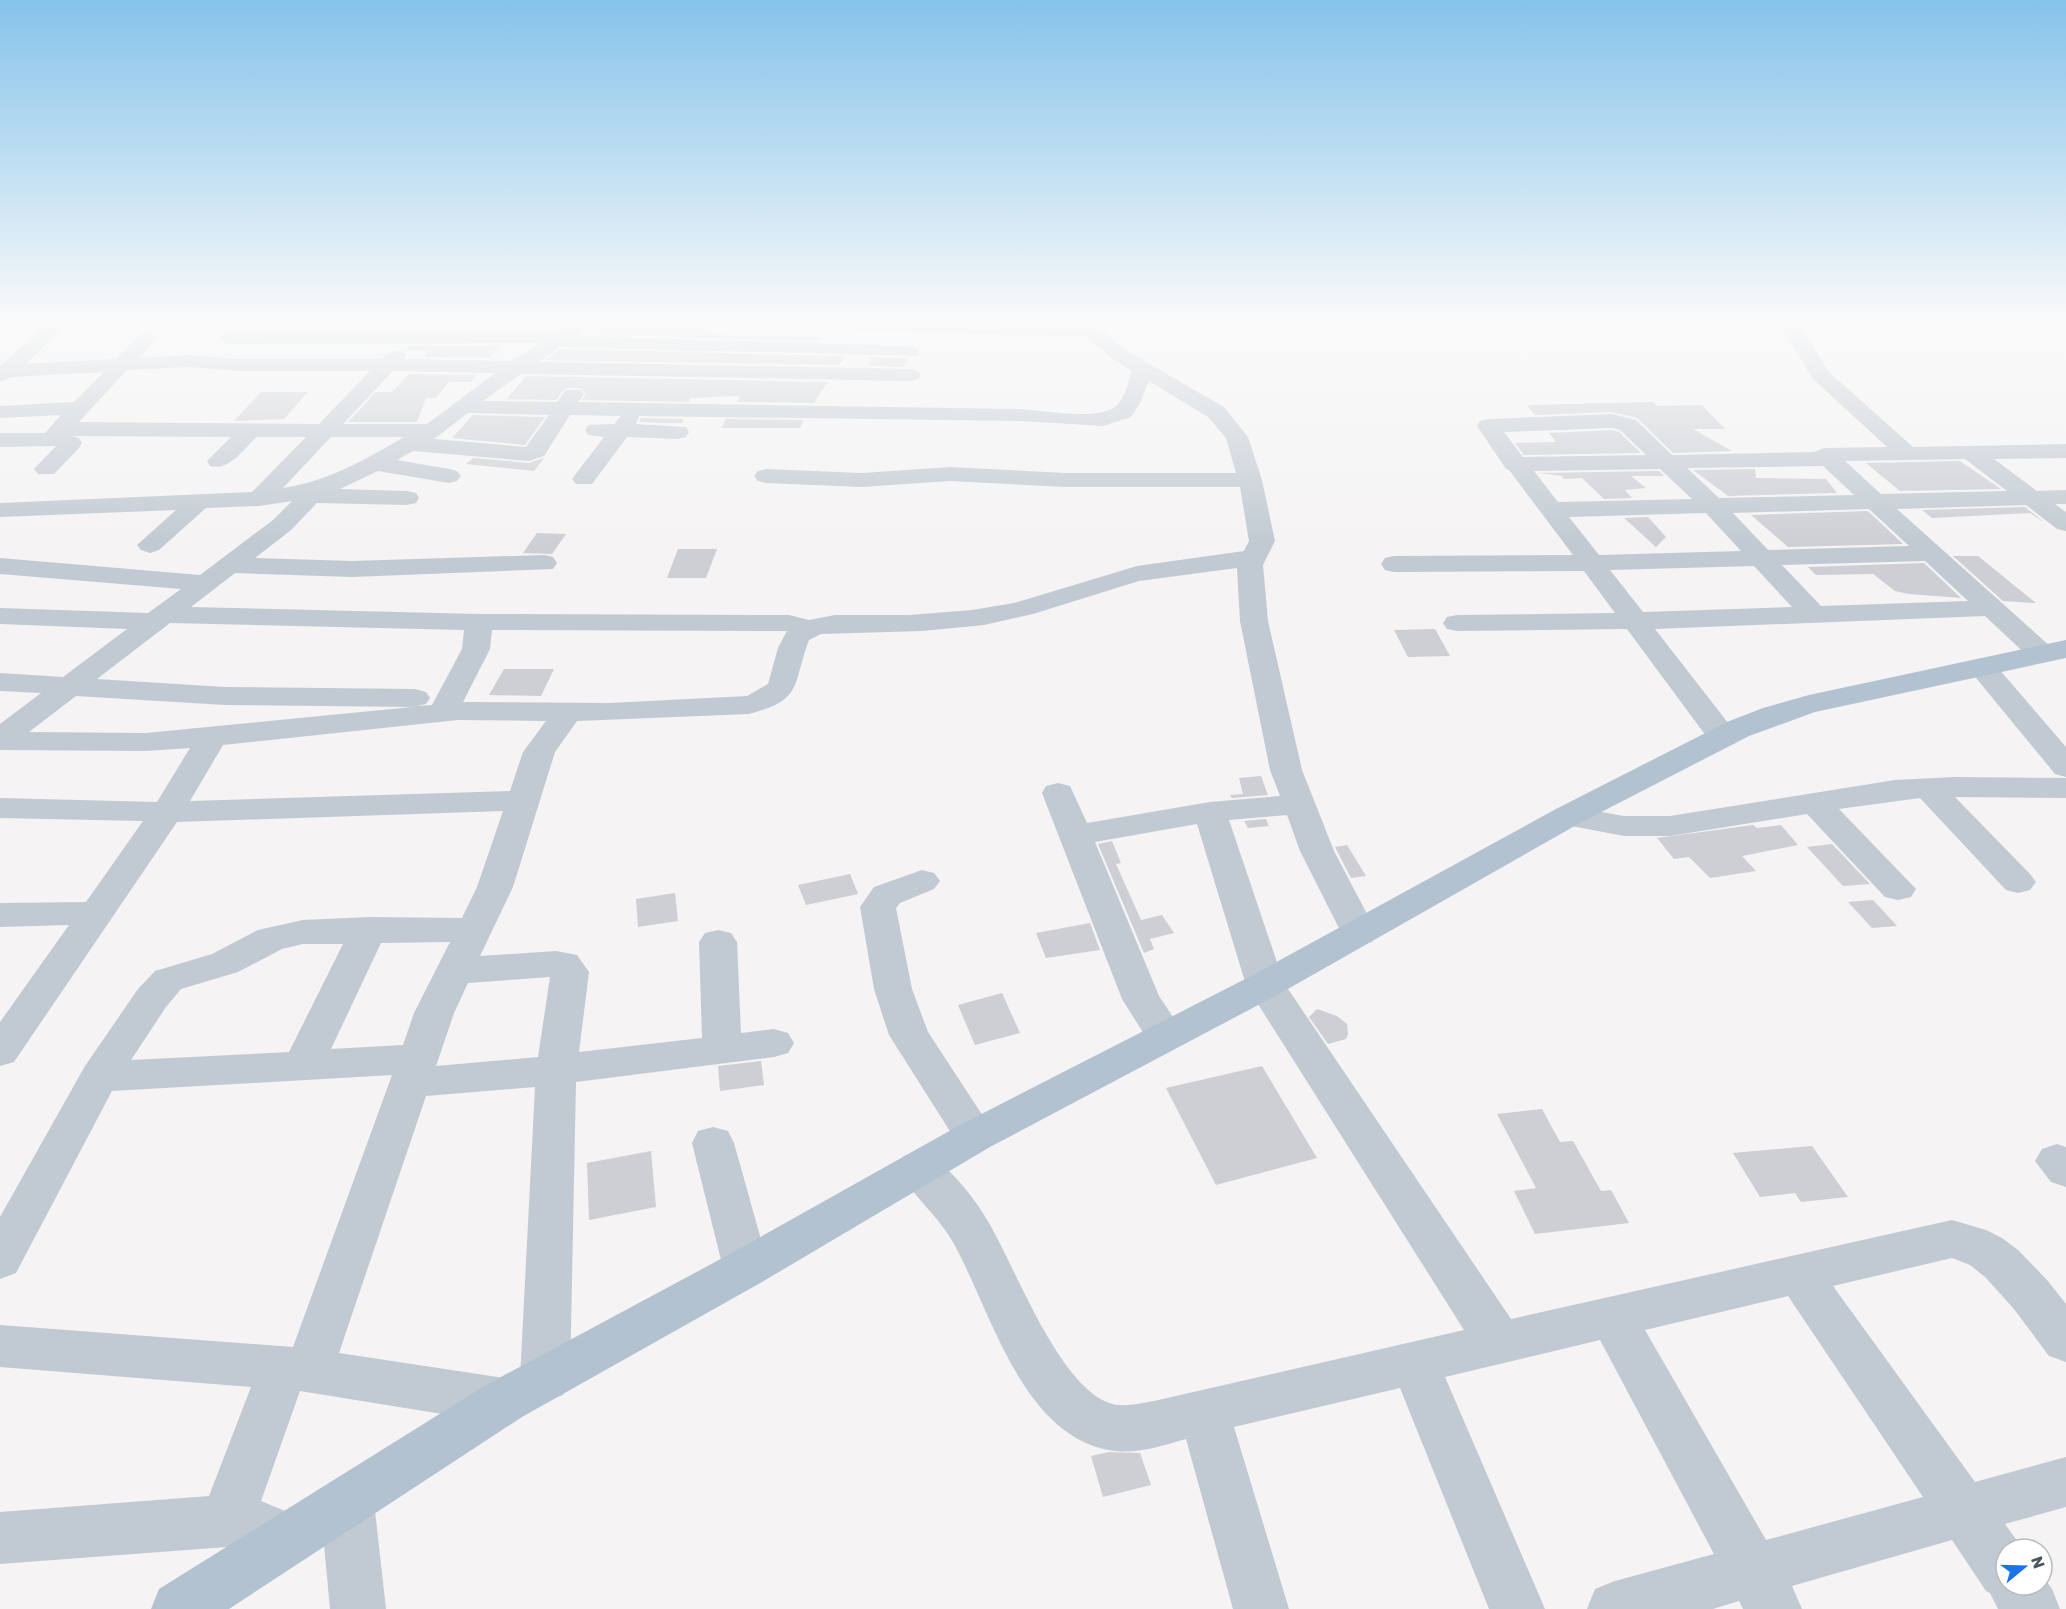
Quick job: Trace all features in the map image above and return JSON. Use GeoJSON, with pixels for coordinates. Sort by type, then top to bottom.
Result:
{"type":"FeatureCollection","features":[{"type":"Feature","properties":{"kind":"main road"},"geometry":{"type":"LineString","coordinates":[[179,1609],[504,1401],[746,1268],[975,1136],[1264,985],[1568,816],[1723,737],[1774,714],[1809,704],[1982,667],[2057,654]]}},
{"type":"Feature","properties":{"kind":"street"},"geometry":{"type":"LineString","coordinates":[[56,434],[93,395]]}},
{"type":"Feature","properties":{"kind":"street"},"geometry":{"type":"LineString","coordinates":[[259,499],[359,395]]}},
{"type":"Feature","properties":{"kind":"street"},"geometry":{"type":"LineString","coordinates":[[0,740],[282,525],[314,493],[376,464],[435,428],[459,397],[465,395]]}},
{"type":"Feature","properties":{"kind":"street"},"geometry":{"type":"LineString","coordinates":[[410,444],[529,454],[536,451],[573,395]]}},
{"type":"Feature","properties":{"kind":"street"},"geometry":{"type":"LineString","coordinates":[[459,397],[564,408],[1103,419],[1119,416],[1126,408],[1132,395]]}},
{"type":"Feature","properties":{"kind":"street"},"geometry":{"type":"LineString","coordinates":[[1188,395],[1206,405],[1229,424],[1237,437],[1250,480],[1262,541],[1250,566],[1254,621],[1286,770],[1317,851],[1359,933]]}},
{"type":"Feature","properties":{"kind":"street"},"geometry":{"type":"LineString","coordinates":[[1842,395],[1908,454]]}},
{"type":"Feature","properties":{"kind":"street"},"geometry":{"type":"LineString","coordinates":[[0,412],[81,408]]}},
{"type":"Feature","properties":{"kind":"street"},"geometry":{"type":"LineString","coordinates":[[584,479],[636,408]]}},
{"type":"Feature","properties":{"kind":"street"},"geometry":{"type":"LineString","coordinates":[[1723,737],[1514,464],[1488,426],[1616,422],[1628,425],[1714,507],[1813,614]]}},
{"type":"Feature","properties":{"kind":"street"},"geometry":{"type":"LineString","coordinates":[[0,440],[56,434],[252,429],[435,428],[678,432]]}},
{"type":"Feature","properties":{"kind":"street"},"geometry":{"type":"LineString","coordinates":[[218,461],[252,429]]}},
{"type":"Feature","properties":{"kind":"street"},"geometry":{"type":"LineString","coordinates":[[46,469],[71,444],[56,434]]}},
{"type":"Feature","properties":{"kind":"street"},"geometry":{"type":"LineString","coordinates":[[2057,654],[1990,608],[1824,455],[1832,453],[2066,451]]}},
{"type":"Feature","properties":{"kind":"street"},"geometry":{"type":"LineString","coordinates":[[1971,453],[2066,524]]}},
{"type":"Feature","properties":{"kind":"street"},"geometry":{"type":"LineString","coordinates":[[1514,464],[1826,459]]}},
{"type":"Feature","properties":{"kind":"street"},"geometry":{"type":"LineString","coordinates":[[376,464],[449,476]]}},
{"type":"Feature","properties":{"kind":"street"},"geometry":{"type":"LineString","coordinates":[[766,476],[862,480],[950,474],[1088,481],[1250,480]]}},
{"type":"Feature","properties":{"kind":"street"},"geometry":{"type":"LineString","coordinates":[[0,510],[198,503],[314,493],[407,498]]}},
{"type":"Feature","properties":{"kind":"street"},"geometry":{"type":"LineString","coordinates":[[1550,510],[2066,498]]}},
{"type":"Feature","properties":{"kind":"street"},"geometry":{"type":"LineString","coordinates":[[150,545],[198,503]]}},
{"type":"Feature","properties":{"kind":"street"},"geometry":{"type":"LineString","coordinates":[[1394,564],[1589,563],[1930,553]]}},
{"type":"Feature","properties":{"kind":"street"},"geometry":{"type":"LineString","coordinates":[[0,682],[68,688],[447,705],[489,710],[567,713],[735,707],[773,696],[784,683],[795,640],[799,633],[809,628],[835,624],[927,623],[983,618],[1020,610],[1139,573],[1254,558]]}},
{"type":"Feature","properties":{"kind":"street"},"geometry":{"type":"LineString","coordinates":[[229,565],[352,569],[544,563]]}},
{"type":"Feature","properties":{"kind":"street"},"geometry":{"type":"LineString","coordinates":[[0,566],[205,583]]}},
{"type":"Feature","properties":{"kind":"street"},"geometry":{"type":"LineString","coordinates":[[1457,623],[1634,621],[1990,608]]}},
{"type":"Feature","properties":{"kind":"street"},"geometry":{"type":"LineString","coordinates":[[0,616],[789,623],[809,628]]}},
{"type":"Feature","properties":{"kind":"street"},"geometry":{"type":"LineString","coordinates":[[447,705],[476,649],[479,622]]}},
{"type":"Feature","properties":{"kind":"street"},"geometry":{"type":"LineString","coordinates":[[1982,667],[2066,767]]}},
{"type":"Feature","properties":{"kind":"street"},"geometry":{"type":"LineString","coordinates":[[0,740],[128,742],[213,736],[447,705]]}},
{"type":"Feature","properties":{"kind":"street"},"geometry":{"type":"LineString","coordinates":[[227,1521],[296,1370],[434,1013],[495,887],[521,801],[539,752],[567,713]]}},
{"type":"Feature","properties":{"kind":"street"},"geometry":{"type":"LineString","coordinates":[[0,1052],[167,812],[213,736]]}},
{"type":"Feature","properties":{"kind":"street"},"geometry":{"type":"LineString","coordinates":[[1568,816],[1646,827],[1670,826],[1885,791],[1928,788],[2066,788]]}},
{"type":"Feature","properties":{"kind":"street"},"geometry":{"type":"LineString","coordinates":[[1928,788],[2018,882]]}},
{"type":"Feature","properties":{"kind":"street"},"geometry":{"type":"LineString","coordinates":[[1058,793],[1142,999],[1165,1035]]}},
{"type":"Feature","properties":{"kind":"street"},"geometry":{"type":"LineString","coordinates":[[0,808],[167,812],[521,801]]}},
{"type":"Feature","properties":{"kind":"street"},"geometry":{"type":"LineString","coordinates":[[1814,802],[1898,889]]}},
{"type":"Feature","properties":{"kind":"street"},"geometry":{"type":"LineString","coordinates":[[1075,835],[1210,812],[1299,804]]}},
{"type":"Feature","properties":{"kind":"street"},"geometry":{"type":"LineString","coordinates":[[1210,812],[1264,985],[1500,1344]]}},
{"type":"Feature","properties":{"kind":"street"},"geometry":{"type":"LineString","coordinates":[[922,881],[887,895],[878,907],[893,989],[909,1035],[975,1136]]}},
{"type":"Feature","properties":{"kind":"street"},"geometry":{"type":"LineString","coordinates":[[0,915],[96,913]]}},
{"type":"Feature","properties":{"kind":"street"},"geometry":{"type":"LineString","coordinates":[[303,1065],[369,929]]}},
{"type":"Feature","properties":{"kind":"street"},"geometry":{"type":"LineString","coordinates":[[0,1260],[99,1077],[156,992],[168,981],[225,963],[264,943],[288,935],[315,930],[475,930]]}},
{"type":"Feature","properties":{"kind":"street"},"geometry":{"type":"LineString","coordinates":[[718,942],[722,1049]]}},
{"type":"Feature","properties":{"kind":"street"},"geometry":{"type":"LineString","coordinates":[[454,971],[556,964],[568,968],[570,972],[556,1070],[545,1379]]}},
{"type":"Feature","properties":{"kind":"street"},"geometry":{"type":"LineString","coordinates":[[99,1077],[303,1065],[413,1071],[556,1070],[774,1043]]}},
{"type":"Feature","properties":{"kind":"street"},"geometry":{"type":"LineString","coordinates":[[713,1143],[746,1268]]}},
{"type":"Feature","properties":{"kind":"street"},"geometry":{"type":"LineString","coordinates":[[919,1168],[958,1212],[1042,1371],[1069,1407],[1092,1422],[1124,1428],[1415,1364],[1953,1239],[1965,1240],[1978,1245],[1995,1256],[2066,1341]]}},
{"type":"Feature","properties":{"kind":"street"},"geometry":{"type":"LineString","coordinates":[[1799,1275],[1994,1555]]}},
{"type":"Feature","properties":{"kind":"street"},"geometry":{"type":"LineString","coordinates":[[1613,1318],[1763,1589]]}},
{"type":"Feature","properties":{"kind":"street"},"geometry":{"type":"LineString","coordinates":[[0,1346],[296,1370],[504,1401]]}},
{"type":"Feature","properties":{"kind":"street"},"geometry":{"type":"LineString","coordinates":[[1415,1364],[1517,1609]]}},
{"type":"Feature","properties":{"kind":"street"},"geometry":{"type":"LineString","coordinates":[[1204,1411],[1261,1609]]}},
{"type":"Feature","properties":{"kind":"street"},"geometry":{"type":"LineString","coordinates":[[1616,1609],[1763,1589],[1964,1511],[2066,1482]]}},
{"type":"Feature","properties":{"kind":"street"},"geometry":{"type":"LineString","coordinates":[[347,1502],[358,1609]]}},
{"type":"Feature","properties":{"kind":"street"},"geometry":{"type":"LineString","coordinates":[[0,1538],[227,1521],[266,1528],[288,1539]]}},
{"type":"Feature","properties":{"kind":"building"},"geometry":{"type":"Polygon","coordinates":[[[258,395],[305,395],[284,419],[234,421],[258,395]]]}},
{"type":"Feature","properties":{"kind":"building"},"geometry":{"type":"Polygon","coordinates":[[[373,395],[438,395],[436,398],[426,398],[417,422],[348,422],[373,395]]]}},
{"type":"Feature","properties":{"kind":"building"},"geometry":{"type":"Polygon","coordinates":[[[510,395],[560,395],[556,400],[490,399],[507,399],[510,395]]]}},
{"type":"Feature","properties":{"kind":"building"},"geometry":{"type":"Polygon","coordinates":[[[585,395],[819,395],[814,403],[737,402],[740,396],[690,398],[689,402],[582,400],[585,395]]]}},
{"type":"Feature","properties":{"kind":"building"},"geometry":{"type":"Polygon","coordinates":[[[1653,402],[1657,406],[1702,405],[1725,429],[1693,429],[1732,451],[1673,453],[1637,418],[1612,412],[1535,415],[1527,405],[1653,402]]]}},
{"type":"Feature","properties":{"kind":"building"},"geometry":{"type":"Polygon","coordinates":[[[473,415],[545,417],[525,445],[452,438],[473,415]]]}},
{"type":"Feature","properties":{"kind":"building"},"geometry":{"type":"Polygon","coordinates":[[[641,418],[683,419],[682,423],[639,422],[641,418]]]}},
{"type":"Feature","properties":{"kind":"building"},"geometry":{"type":"Polygon","coordinates":[[[726,419],[804,420],[800,428],[721,428],[726,419]]]}},
{"type":"Feature","properties":{"kind":"building"},"geometry":{"type":"Polygon","coordinates":[[[1612,430],[1619,432],[1641,453],[1524,455],[1515,443],[1556,442],[1549,433],[1612,430]]]}},
{"type":"Feature","properties":{"kind":"building"},"geometry":{"type":"Polygon","coordinates":[[[473,458],[529,463],[544,458],[534,471],[466,464],[473,458]]]}},
{"type":"Feature","properties":{"kind":"building"},"geometry":{"type":"Polygon","coordinates":[[[1960,461],[2001,489],[1900,491],[1866,463],[1960,461]]]}},
{"type":"Feature","properties":{"kind":"building"},"geometry":{"type":"Polygon","coordinates":[[[1755,469],[1756,478],[1826,479],[1837,493],[1728,496],[1693,470],[1755,469]]]}},
{"type":"Feature","properties":{"kind":"building"},"geometry":{"type":"Polygon","coordinates":[[[1659,471],[1664,476],[1631,476],[1646,488],[1625,490],[1632,498],[1604,499],[1582,478],[1564,479],[1562,476],[1539,473],[1659,471]]]}},
{"type":"Feature","properties":{"kind":"building"},"geometry":{"type":"Polygon","coordinates":[[[2025,507],[2045,523],[2030,513],[1932,518],[1922,510],[2025,507]]]}},
{"type":"Feature","properties":{"kind":"building"},"geometry":{"type":"Polygon","coordinates":[[[1868,511],[1903,544],[1788,547],[1751,515],[1868,511]]]}},
{"type":"Feature","properties":{"kind":"building"},"geometry":{"type":"Polygon","coordinates":[[[1648,517],[1666,537],[1656,547],[1624,518],[1648,517]]]}},
{"type":"Feature","properties":{"kind":"building"},"geometry":{"type":"Polygon","coordinates":[[[537,533],[566,534],[552,554],[523,553],[537,533]]]}},
{"type":"Feature","properties":{"kind":"building"},"geometry":{"type":"Polygon","coordinates":[[[678,549],[717,549],[706,578],[667,578],[678,549]]]}},
{"type":"Feature","properties":{"kind":"building"},"geometry":{"type":"Polygon","coordinates":[[[1953,556],[1978,556],[2036,603],[2003,601],[1953,556]]]}},
{"type":"Feature","properties":{"kind":"building"},"geometry":{"type":"Polygon","coordinates":[[[1924,563],[1961,598],[1909,594],[1895,591],[1873,574],[1816,575],[1808,567],[1924,563]]]}},
{"type":"Feature","properties":{"kind":"building"},"geometry":{"type":"Polygon","coordinates":[[[1435,629],[1450,656],[1408,657],[1394,630],[1435,629]]]}},
{"type":"Feature","properties":{"kind":"building"},"geometry":{"type":"Polygon","coordinates":[[[504,669],[554,669],[541,696],[489,695],[504,669]]]}},
{"type":"Feature","properties":{"kind":"building"},"geometry":{"type":"Polygon","coordinates":[[[1261,776],[1268,795],[1232,798],[1230,795],[1243,794],[1239,778],[1261,776]]]}},
{"type":"Feature","properties":{"kind":"building"},"geometry":{"type":"Polygon","coordinates":[[[1266,819],[1269,826],[1248,828],[1244,821],[1266,819]]]}},
{"type":"Feature","properties":{"kind":"building"},"geometry":{"type":"Polygon","coordinates":[[[1753,825],[1757,828],[1781,825],[1798,845],[1742,856],[1756,871],[1710,878],[1689,857],[1674,859],[1657,838],[1753,825]]]}},
{"type":"Feature","properties":{"kind":"building"},"geometry":{"type":"Polygon","coordinates":[[[1112,841],[1121,863],[1116,864],[1141,920],[1162,915],[1174,933],[1150,939],[1154,949],[1144,953],[1098,844],[1112,841]]]}},
{"type":"Feature","properties":{"kind":"building"},"geometry":{"type":"Polygon","coordinates":[[[1832,844],[1870,884],[1843,886],[1807,847],[1832,844]]]}},
{"type":"Feature","properties":{"kind":"building"},"geometry":{"type":"Polygon","coordinates":[[[1347,845],[1366,876],[1351,878],[1335,847],[1347,845]]]}},
{"type":"Feature","properties":{"kind":"building"},"geometry":{"type":"Polygon","coordinates":[[[850,874],[858,894],[806,905],[798,885],[850,874]]]}},
{"type":"Feature","properties":{"kind":"building"},"geometry":{"type":"Polygon","coordinates":[[[675,893],[678,921],[638,927],[636,899],[675,893]]]}},
{"type":"Feature","properties":{"kind":"building"},"geometry":{"type":"Polygon","coordinates":[[[1873,900],[1897,926],[1872,928],[1848,902],[1873,900]]]}},
{"type":"Feature","properties":{"kind":"building"},"geometry":{"type":"Polygon","coordinates":[[[1090,923],[1100,950],[1046,958],[1036,933],[1090,923]]]}},
{"type":"Feature","properties":{"kind":"building"},"geometry":{"type":"Polygon","coordinates":[[[1002,993],[1020,1033],[975,1045],[958,1005],[1002,993]]]}},
{"type":"Feature","properties":{"kind":"building"},"geometry":{"type":"Polygon","coordinates":[[[1317,1009],[1337,1016],[1347,1024],[1346,1039],[1328,1044],[1309,1017],[1317,1009]]]}},
{"type":"Feature","properties":{"kind":"building"},"geometry":{"type":"Polygon","coordinates":[[[761,1061],[764,1085],[720,1091],[718,1066],[761,1061]]]}},
{"type":"Feature","properties":{"kind":"building"},"geometry":{"type":"Polygon","coordinates":[[[1262,1066],[1317,1158],[1216,1185],[1166,1088],[1262,1066]]]}},
{"type":"Feature","properties":{"kind":"building"},"geometry":{"type":"Polygon","coordinates":[[[1542,1109],[1560,1142],[1573,1141],[1601,1191],[1611,1190],[1629,1223],[1535,1234],[1514,1191],[1536,1188],[1497,1114],[1542,1109]]]}},
{"type":"Feature","properties":{"kind":"building"},"geometry":{"type":"Polygon","coordinates":[[[1812,1146],[1848,1197],[1801,1202],[1795,1193],[1760,1197],[1733,1153],[1812,1146]]]}},
{"type":"Feature","properties":{"kind":"building"},"geometry":{"type":"Polygon","coordinates":[[[651,1151],[656,1207],[589,1220],[587,1163],[651,1151]]]}},
{"type":"Feature","properties":{"kind":"building"},"geometry":{"type":"Polygon","coordinates":[[[1109,1452],[1140,1453],[1151,1485],[1103,1497],[1091,1456],[1109,1452]]]}}]}
